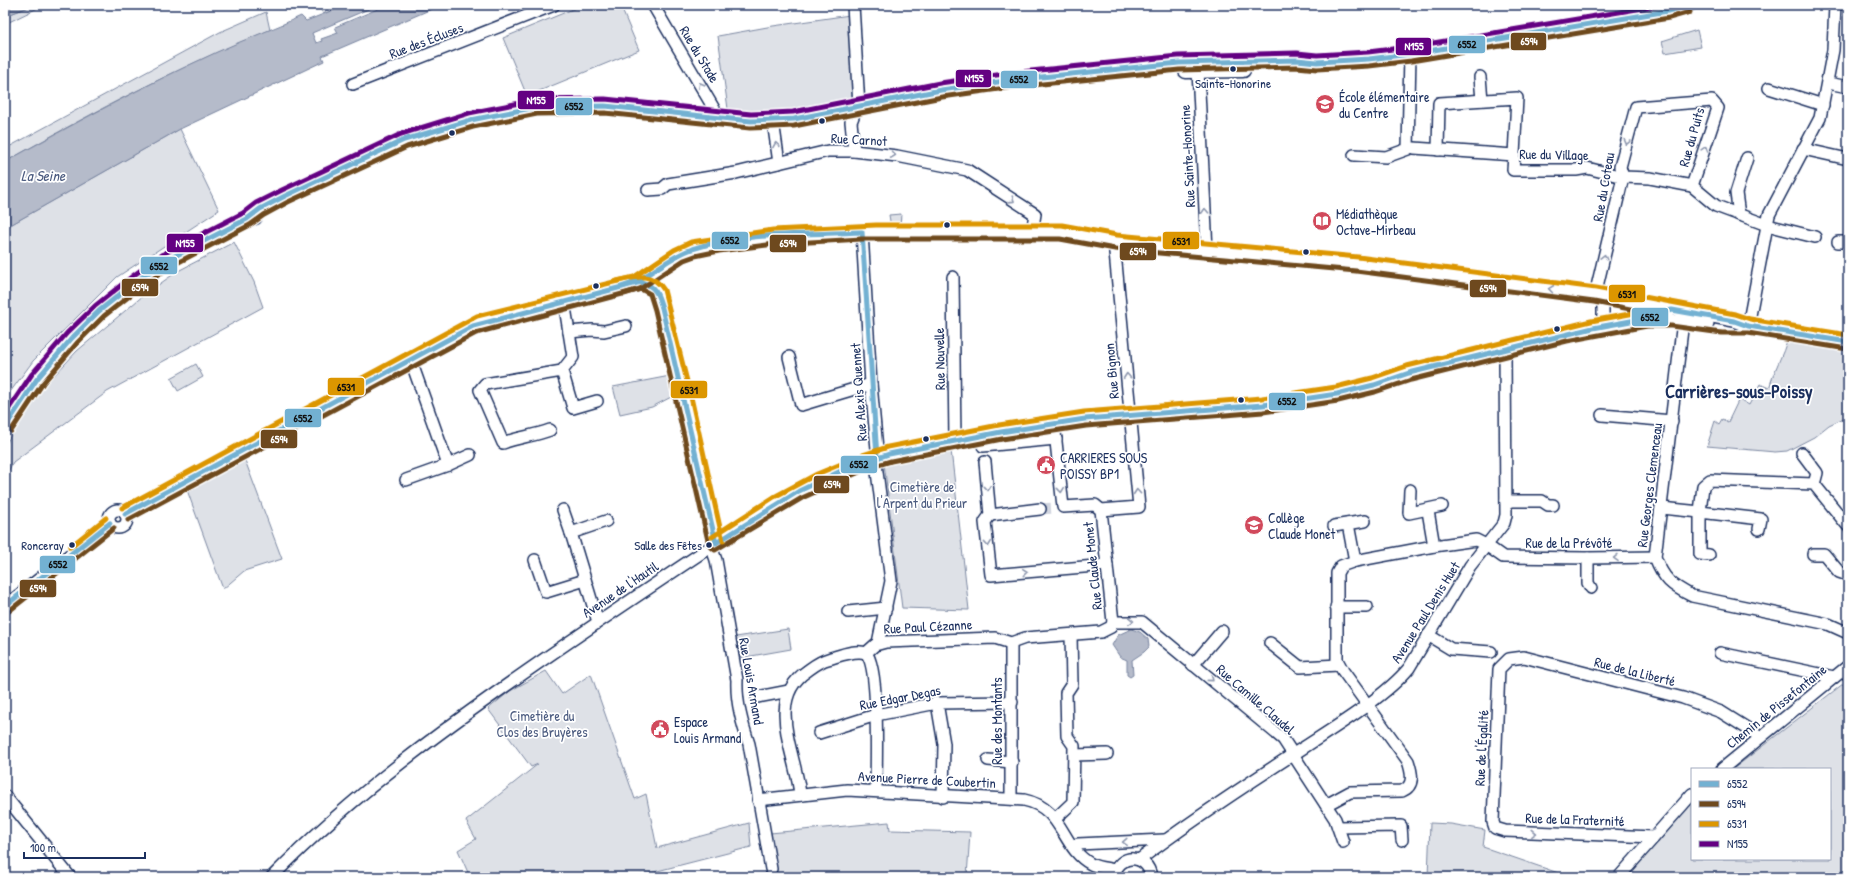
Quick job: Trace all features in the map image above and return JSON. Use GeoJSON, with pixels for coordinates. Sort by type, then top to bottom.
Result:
{"type":"FeatureCollection","features":[{"type":"Feature","properties":{"kind":"main road"},"geometry":{"type":"LineString","coordinates":[[247,219],[263,215],[416,142],[454,129],[502,118],[570,110],[606,110],[752,128],[774,128],[817,122],[857,110],[941,90],[1012,80],[1154,64],[1196,67],[1297,60],[1317,62],[1410,54],[1668,11],[1688,5]]}},
{"type":"Feature","properties":{"kind":"main road"},"geometry":{"type":"LineString","coordinates":[[5,427],[23,398],[52,360],[99,311],[138,280],[169,259],[247,219],[260,209],[284,196],[404,140],[428,132],[500,114],[536,107],[605,106],[720,119],[772,122],[857,110]]}},
{"type":"Feature","properties":{"kind":"street","name":"Rue des Écluses"},"geometry":{"type":"LineString","coordinates":[[353,84],[554,5]]}},
{"type":"Feature","properties":{"kind":"street","name":"Rue du Stade"},"geometry":{"type":"LineString","coordinates":[[653,5],[720,119]]}},
{"type":"Feature","properties":{"kind":"street"},"geometry":{"type":"LineString","coordinates":[[853,5],[857,110],[850,122],[854,151]]}},
{"type":"Feature","properties":{"kind":"street"},"geometry":{"type":"LineString","coordinates":[[1748,326],[1768,215],[1820,118],[1828,83],[1834,38],[1835,5]]}},
{"type":"Feature","properties":{"kind":"street"},"geometry":{"type":"LineString","coordinates":[[1354,155],[1386,157],[1408,149],[1410,54]]}},
{"type":"Feature","properties":{"kind":"street","name":"Rue Sainte-Honorine"},"geometry":{"type":"LineString","coordinates":[[1196,67],[1207,250]]}},
{"type":"Feature","properties":{"kind":"street"},"geometry":{"type":"LineString","coordinates":[[1480,77],[1482,100]]}},
{"type":"Feature","properties":{"kind":"street"},"geometry":{"type":"LineString","coordinates":[[1828,83],[1848,88]]}},
{"type":"Feature","properties":{"kind":"street"},"geometry":{"type":"LineString","coordinates":[[1769,88],[1823,105]]}},
{"type":"Feature","properties":{"kind":"street"},"geometry":{"type":"LineString","coordinates":[[1438,150],[1439,103],[1517,98],[1514,156]]}},
{"type":"Feature","properties":{"kind":"street","name":"Rue du Puits"},"geometry":{"type":"LineString","coordinates":[[1636,107],[1712,101],[1718,108],[1692,186]]}},
{"type":"Feature","properties":{"kind":"street","name":"Rue du Coteau"},"geometry":{"type":"LineString","coordinates":[[1603,326],[1599,296],[1623,177],[1620,167],[1636,107]]}},
{"type":"Feature","properties":{"kind":"street"},"geometry":{"type":"LineString","coordinates":[[774,128],[779,163]]}},
{"type":"Feature","properties":{"kind":"street","name":"Rue du Village"},"geometry":{"type":"LineString","coordinates":[[1414,148],[1514,156],[1513,170],[1576,170],[1587,168],[1623,177],[1650,178],[1692,186],[1716,206],[1766,225],[1815,238]]}},
{"type":"Feature","properties":{"kind":"street"},"geometry":{"type":"LineString","coordinates":[[1803,149],[1848,158]]}},
{"type":"Feature","properties":{"kind":"street","name":"Rue Carnot"},"geometry":{"type":"LineString","coordinates":[[648,190],[662,189],[668,184],[736,173],[828,151],[854,151],[896,156],[967,170],[1035,214],[1032,232]]}},
{"type":"Feature","properties":{"kind":"street"},"geometry":{"type":"LineString","coordinates":[[1739,214],[1736,194],[1747,158]]}},
{"type":"Feature","properties":{"kind":"street"},"geometry":{"type":"LineString","coordinates":[[637,283],[681,254],[693,249],[718,244],[774,237],[862,232],[1061,232],[1114,242],[1357,264],[1599,296],[1734,321],[1748,326],[1848,342]]}},
{"type":"Feature","properties":{"kind":"street","name":"Rue Alexis Quennet"},"geometry":{"type":"LineString","coordinates":[[862,232],[877,457],[876,464],[891,581],[878,643]]}},
{"type":"Feature","properties":{"kind":"street","name":"Rue Bignon"},"geometry":{"type":"LineString","coordinates":[[1101,510],[1139,507],[1114,242]]}},
{"type":"Feature","properties":{"kind":"street","name":"Rue Louis Armand"},"geometry":{"type":"LineString","coordinates":[[655,271],[653,278],[684,399],[713,544],[737,680],[736,695],[742,725],[749,744],[771,869]]}},
{"type":"Feature","properties":{"kind":"street","name":"Rue Nouvelle"},"geometry":{"type":"LineString","coordinates":[[953,277],[955,441]]}},
{"type":"Feature","properties":{"kind":"street"},"geometry":{"type":"LineString","coordinates":[[5,606],[110,523],[109,519],[113,511],[122,511],[125,514],[411,361],[480,322],[637,283],[649,284],[657,292]]}},
{"type":"Feature","properties":{"kind":"street"},"geometry":{"type":"LineString","coordinates":[[550,430],[532,436],[520,436],[503,443],[480,390],[485,384],[562,371],[573,357],[564,301]]}},
{"type":"Feature","properties":{"kind":"street"},"geometry":{"type":"LineString","coordinates":[[1647,318],[1672,310]]}},
{"type":"Feature","properties":{"kind":"street"},"geometry":{"type":"LineString","coordinates":[[1647,318],[1737,328],[1748,326]]}},
{"type":"Feature","properties":{"kind":"street","name":"Avenue de l'Hautil"},"geometry":{"type":"LineString","coordinates":[[983,449],[1054,423],[1242,406],[1312,397],[1380,384],[1409,373],[1505,349],[1603,326],[1647,318]]}},
{"type":"Feature","properties":{"kind":"street","name":"Rue Georges Clemenceau"},"geometry":{"type":"LineString","coordinates":[[1683,321],[1655,557],[1661,571],[1674,586],[1692,596],[1828,624],[1848,633]]}},
{"type":"Feature","properties":{"kind":"street"},"geometry":{"type":"LineString","coordinates":[[569,332],[592,330],[604,331],[626,326]]}},
{"type":"Feature","properties":{"kind":"street","name":"Avenue Paul Denis Huet"},"geometry":{"type":"LineString","coordinates":[[1114,873],[1123,861],[1134,859],[1139,860],[1164,840],[1293,755],[1366,704],[1401,677],[1409,668],[1470,566],[1504,523],[1506,515],[1505,349]]}},
{"type":"Feature","properties":{"kind":"street"},"geometry":{"type":"LineString","coordinates":[[789,357],[801,406],[871,384]]}},
{"type":"Feature","properties":{"kind":"street"},"geometry":{"type":"LineString","coordinates":[[411,361],[448,465]]}},
{"type":"Feature","properties":{"kind":"street"},"geometry":{"type":"LineString","coordinates":[[562,371],[573,408],[597,401]]}},
{"type":"Feature","properties":{"kind":"street"},"geometry":{"type":"LineString","coordinates":[[1602,415],[1672,421]]}},
{"type":"Feature","properties":{"kind":"street","name":"Rue Claude Monet"},"geometry":{"type":"LineString","coordinates":[[1054,423],[1060,507],[1095,505],[1101,510],[1113,622]]}},
{"type":"Feature","properties":{"kind":"street","name":"Avenue de l'Hautil"},"geometry":{"type":"LineString","coordinates":[[272,877],[292,857],[364,794],[438,734],[713,544],[808,485],[862,461],[955,441],[983,449],[1056,439]]}},
{"type":"Feature","properties":{"kind":"street"},"geometry":{"type":"LineString","coordinates":[[983,449],[990,514],[985,522],[991,575],[1107,565]]}},
{"type":"Feature","properties":{"kind":"street"},"geometry":{"type":"LineString","coordinates":[[1802,453],[1817,473],[1814,484]]}},
{"type":"Feature","properties":{"kind":"street"},"geometry":{"type":"LineString","coordinates":[[406,480],[448,465],[470,455]]}},
{"type":"Feature","properties":{"kind":"street"},"geometry":{"type":"LineString","coordinates":[[1709,555],[1700,554],[1700,512],[1703,486],[1710,480],[1814,484],[1848,526]]}},
{"type":"Feature","properties":{"kind":"street"},"geometry":{"type":"LineString","coordinates":[[1410,490],[1409,513],[1442,506]]}},
{"type":"Feature","properties":{"kind":"street"},"geometry":{"type":"LineString","coordinates":[[1506,501],[1542,501],[1553,505]]}},
{"type":"Feature","properties":{"kind":"street"},"geometry":{"type":"LineString","coordinates":[[1662,508],[1761,519],[1759,529]]}},
{"type":"Feature","properties":{"kind":"street"},"geometry":{"type":"LineString","coordinates":[[990,514],[1040,509]]}},
{"type":"Feature","properties":{"kind":"street"},"geometry":{"type":"LineString","coordinates":[[563,510],[598,622]]}},
{"type":"Feature","properties":{"kind":"street"},"geometry":{"type":"LineString","coordinates":[[1428,510],[1434,546]]}},
{"type":"Feature","properties":{"kind":"street"},"geometry":{"type":"LineString","coordinates":[[571,533],[606,521]]}},
{"type":"Feature","properties":{"kind":"street"},"geometry":{"type":"LineString","coordinates":[[1334,526],[1366,521]]}},
{"type":"Feature","properties":{"kind":"street"},"geometry":{"type":"LineString","coordinates":[[1348,524],[1355,561]]}},
{"type":"Feature","properties":{"kind":"street"},"geometry":{"type":"LineString","coordinates":[[1326,805],[1350,792],[1402,791],[1409,789],[1411,785],[1411,770],[1408,762],[1366,704],[1337,660],[1336,607],[1338,569],[1345,564],[1355,561],[1434,546],[1476,540],[1486,545]]}},
{"type":"Feature","properties":{"kind":"street","name":"Rue de la Prévôté"},"geometry":{"type":"LineString","coordinates":[[1486,545],[1503,557],[1655,557]]}},
{"type":"Feature","properties":{"kind":"street"},"geometry":{"type":"LineString","coordinates":[[1813,554],[1824,554],[1839,572],[1848,575]]}},
{"type":"Feature","properties":{"kind":"street"},"geometry":{"type":"LineString","coordinates":[[1588,558],[1588,583],[1591,588]]}},
{"type":"Feature","properties":{"kind":"street"},"geometry":{"type":"LineString","coordinates":[[535,560],[546,592],[586,580]]}},
{"type":"Feature","properties":{"kind":"street"},"geometry":{"type":"LineString","coordinates":[[1336,607],[1367,607]]}},
{"type":"Feature","properties":{"kind":"street"},"geometry":{"type":"LineString","coordinates":[[848,612],[886,608]]}},
{"type":"Feature","properties":{"kind":"street","name":"Rue Paul Cézanne"},"geometry":{"type":"LineString","coordinates":[[866,653],[878,643],[995,638],[1010,643],[1025,638],[1105,632],[1111,627],[1113,622]]}},
{"type":"Feature","properties":{"kind":"street","name":"Rue Camille Claudel"},"geometry":{"type":"LineString","coordinates":[[1113,622],[1142,622],[1283,739],[1326,805],[1338,827],[1343,842]]}},
{"type":"Feature","properties":{"kind":"street"},"geometry":{"type":"LineString","coordinates":[[1194,665],[1222,631]]}},
{"type":"Feature","properties":{"kind":"street"},"geometry":{"type":"LineString","coordinates":[[1055,819],[1073,802],[1074,746],[1067,736],[1066,693],[1072,684],[1071,635]]}},
{"type":"Feature","properties":{"kind":"street"},"geometry":{"type":"LineString","coordinates":[[1428,635],[1451,650],[1491,652]]}},
{"type":"Feature","properties":{"kind":"street","name":"Rue des Montants"},"geometry":{"type":"LineString","coordinates":[[1010,643],[1012,702],[1011,798]]}},
{"type":"Feature","properties":{"kind":"street"},"geometry":{"type":"LineString","coordinates":[[1270,643],[1300,667],[1339,665]]}},
{"type":"Feature","properties":{"kind":"street"},"geometry":{"type":"LineString","coordinates":[[800,795],[798,773],[786,728],[785,711],[789,691],[799,676],[823,660],[859,651],[866,653],[871,661],[876,715],[876,790]]}},
{"type":"Feature","properties":{"kind":"street"},"geometry":{"type":"LineString","coordinates":[[1720,653],[1834,677]]}},
{"type":"Feature","properties":{"kind":"street","name":"Rue de la Liberté"},"geometry":{"type":"LineString","coordinates":[[1499,669],[1509,659],[1524,657],[1683,698],[1721,712],[1761,736]]}},
{"type":"Feature","properties":{"kind":"street","name":"Chemin de Pissefontaine"},"geometry":{"type":"LineString","coordinates":[[1723,768],[1848,666]]}},
{"type":"Feature","properties":{"kind":"street","name":"Rue de l'Égalité"},"geometry":{"type":"LineString","coordinates":[[1495,828],[1493,822],[1499,669]]}},
{"type":"Feature","properties":{"kind":"street"},"geometry":{"type":"LineString","coordinates":[[757,697],[789,691]]}},
{"type":"Feature","properties":{"kind":"street","name":"Rue Edgar Degas"},"geometry":{"type":"LineString","coordinates":[[819,733],[876,715],[937,703],[1012,702]]}},
{"type":"Feature","properties":{"kind":"street"},"geometry":{"type":"LineString","coordinates":[[937,703],[944,744],[943,797]]}},
{"type":"Feature","properties":{"kind":"street"},"geometry":{"type":"LineString","coordinates":[[1074,755],[1107,754]]}},
{"type":"Feature","properties":{"kind":"street"},"geometry":{"type":"LineString","coordinates":[[988,760],[1012,762]]}},
{"type":"Feature","properties":{"kind":"street","name":"Avenue Pierre de Coubertin"},"geometry":{"type":"LineString","coordinates":[[758,800],[847,790],[876,790],[943,797],[1011,798],[1035,802],[1047,810],[1074,846],[1092,864],[1114,873]]}},
{"type":"Feature","properties":{"kind":"street"},"geometry":{"type":"LineString","coordinates":[[1619,877],[1691,795]]}},
{"type":"Feature","properties":{"kind":"street"},"geometry":{"type":"LineString","coordinates":[[5,796],[70,877]]}},
{"type":"Feature","properties":{"kind":"street"},"geometry":{"type":"LineString","coordinates":[[1338,827],[1401,826],[1402,840]]}},
{"type":"Feature","properties":{"kind":"street","name":"Rue de la Fraternité"},"geometry":{"type":"LineString","coordinates":[[1495,828],[1505,831],[1654,837]]}},
{"type":"Feature","properties":{"kind":"street"},"geometry":{"type":"LineString","coordinates":[[1074,846],[1078,844],[1164,840]]}},
{"type":"Feature","properties":{"kind":"street"},"geometry":{"type":"LineString","coordinates":[[1139,860],[1147,866],[1151,877]]}},
{"type":"Feature","properties":{"kind":"green space"},"geometry":{"type":"Polygon","coordinates":[[[34,5],[44,5],[5,24],[5,16],[34,5]]]}},
{"type":"Feature","properties":{"kind":"green space"},"geometry":{"type":"Polygon","coordinates":[[[319,5],[346,5],[323,14],[319,5]]]}},
{"type":"Feature","properties":{"kind":"green space"},"geometry":{"type":"Polygon","coordinates":[[[583,5],[620,5],[639,50],[527,96],[503,38],[583,5]]]}},
{"type":"Feature","properties":{"kind":"green space"},"geometry":{"type":"Polygon","coordinates":[[[266,12],[270,30],[168,75],[5,162],[5,149],[220,32],[266,12]]]}},
{"type":"Feature","properties":{"kind":"green space"},"geometry":{"type":"Polygon","coordinates":[[[850,15],[853,100],[793,112],[760,113],[728,109],[718,36],[773,26],[850,15]]]}},
{"type":"Feature","properties":{"kind":"green space"},"geometry":{"type":"Polygon","coordinates":[[[1697,30],[1701,47],[1665,53],[1662,41],[1697,30]]]}},
{"type":"Feature","properties":{"kind":"green space"},"geometry":{"type":"Polygon","coordinates":[[[180,129],[219,210],[117,277],[33,361],[5,399],[5,228],[180,129]]]}},
{"type":"Feature","properties":{"kind":"green space"},"geometry":{"type":"Polygon","coordinates":[[[901,214],[900,227],[891,227],[889,215],[901,214]]]}},
{"type":"Feature","properties":{"kind":"green space"},"geometry":{"type":"Polygon","coordinates":[[[234,242],[254,282],[263,307],[107,392],[13,462],[5,478],[5,446],[27,405],[77,351],[144,295],[178,271],[234,242]]]}},
{"type":"Feature","properties":{"kind":"green space"},"geometry":{"type":"Polygon","coordinates":[[[1788,338],[1848,349],[1848,416],[1829,425],[1814,437],[1787,451],[1775,452],[1707,446],[1715,421],[1719,424],[1722,419],[1728,422],[1739,399],[1749,405],[1760,384],[1769,388],[1788,338]]]}},
{"type":"Feature","properties":{"kind":"green space"},"geometry":{"type":"Polygon","coordinates":[[[196,364],[203,377],[178,391],[171,378],[196,364]]]}},
{"type":"Feature","properties":{"kind":"green space"},"geometry":{"type":"Polygon","coordinates":[[[670,376],[675,395],[652,407],[620,414],[613,387],[670,376]]]}},
{"type":"Feature","properties":{"kind":"green space","name":"Cimetière de l'Arpent du Prieur"},"geometry":{"type":"Polygon","coordinates":[[[951,450],[969,610],[902,608],[884,463],[951,450]]]}},
{"type":"Feature","properties":{"kind":"green space"},"geometry":{"type":"Polygon","coordinates":[[[243,455],[282,559],[244,571],[223,589],[187,490],[243,455]]]}},
{"type":"Feature","properties":{"kind":"green space"},"geometry":{"type":"Polygon","coordinates":[[[788,629],[791,649],[740,658],[736,637],[788,629]]]}},
{"type":"Feature","properties":{"kind":"green space","name":"Cimetière du Clos des Bruyères"},"geometry":{"type":"Polygon","coordinates":[[[546,671],[562,694],[591,674],[635,799],[646,794],[657,848],[749,823],[751,847],[634,877],[470,877],[458,850],[476,839],[466,821],[538,764],[531,767],[488,709],[510,691],[546,671]]]}},
{"type":"Feature","properties":{"kind":"green space"},"geometry":{"type":"Polygon","coordinates":[[[1848,680],[1848,877],[1621,877],[1691,802],[1691,860],[1831,860],[1831,768],[1734,768],[1848,680]]]}},
{"type":"Feature","properties":{"kind":"green space"},"geometry":{"type":"Polygon","coordinates":[[[889,822],[890,830],[970,832],[967,877],[777,877],[770,833],[889,822]]]}},
{"type":"Feature","properties":{"kind":"green space"},"geometry":{"type":"Polygon","coordinates":[[[1430,823],[1451,824],[1485,830],[1483,847],[1570,877],[1428,877],[1430,823]]]}},
{"type":"Feature","properties":{"kind":"water"},"geometry":{"type":"Polygon","coordinates":[[[5,5],[34,5],[5,16],[5,5]]]}},
{"type":"Feature","properties":{"kind":"water","name":"La Seine"},"geometry":{"type":"Polygon","coordinates":[[[346,5],[378,5],[312,33],[316,43],[322,41],[321,39],[338,33],[335,27],[387,5],[441,5],[322,56],[324,61],[180,129],[5,228],[5,162],[110,105],[217,52],[301,16],[306,21],[346,5]]]}},
{"type":"Feature","properties":{"kind":"water"},"geometry":{"type":"Polygon","coordinates":[[[1131,629],[1140,632],[1148,639],[1149,647],[1132,660],[1133,675],[1130,677],[1127,675],[1127,660],[1120,657],[1112,645],[1118,635],[1131,629]]]}},
{"type":"Feature","properties":{"kind":"tunnel"},"geometry":{"type":"LineString","coordinates":[[1040,509],[1056,508]]}},
{"type":"Feature","properties":{"kind":"transit line","name":"N155"},"geometry":{"type":"LineString","coordinates":[[5,414],[32,374],[67,333],[95,306],[165,253],[243,213],[256,203],[401,134],[469,113],[535,100],[605,99],[751,114],[793,112],[940,83],[1011,73],[1178,56],[1297,53],[1317,55],[1368,52],[1409,47],[1661,5]]}},
{"type":"Feature","properties":{"kind":"transit line","name":"6552"},"geometry":{"type":"LineString","coordinates":[[5,427],[37,379],[72,338],[99,311],[138,280],[169,259],[247,219],[260,209],[285,196],[404,140],[471,120],[536,107],[605,106],[751,121],[794,119],[941,90],[1012,80],[1179,63],[1297,60],[1317,62],[1369,59],[1410,54],[1668,11],[1688,5]]}},
{"type":"Feature","properties":{"kind":"transit line","name":"6594"},"geometry":{"type":"LineString","coordinates":[[11,431],[43,383],[77,343],[104,316],[142,286],[173,265],[250,225],[264,215],[288,202],[407,147],[473,127],[537,114],[605,113],[750,128],[794,126],[942,97],[1013,87],[1179,70],[1297,67],[1317,69],[1369,66],[1411,61],[1669,18],[1690,12]]}},
{"type":"Feature","properties":{"kind":"transit line","name":"6531"},"geometry":{"type":"LineString","coordinates":[[122,508],[477,316],[634,277],[674,250],[691,242],[773,230],[876,225],[1062,225],[1117,235],[1358,257],[1596,288],[1735,314],[1750,319],[1848,335]]}},
{"type":"Feature","properties":{"kind":"transit line","name":"6552"},"geometry":{"type":"LineString","coordinates":[[622,287],[640,279],[683,253],[712,244],[776,235],[862,232],[877,457]]}},
{"type":"Feature","properties":{"kind":"transit line","name":"6594"},"geometry":{"type":"LineString","coordinates":[[624,294],[640,289],[684,260],[719,251],[775,244],[862,239],[1060,239],[1115,249],[1356,271],[1594,302],[1661,315]]}},
{"type":"Feature","properties":{"kind":"transit line","name":"6531"},"geometry":{"type":"LineString","coordinates":[[617,281],[637,277],[649,278],[654,280],[664,290],[691,397],[723,541]]}},
{"type":"Feature","properties":{"kind":"transit line","name":"6552"},"geometry":{"type":"LineString","coordinates":[[125,514],[473,326],[641,282],[650,286],[656,292],[662,308],[716,543],[799,491],[843,470],[889,454],[1001,432],[1085,419],[1263,405],[1337,394],[1374,385],[1409,373],[1593,328],[1647,318],[1672,310],[1734,321],[1748,326],[1848,342]]}},
{"type":"Feature","properties":{"kind":"transit line","name":"6594"},"geometry":{"type":"LineString","coordinates":[[128,520],[476,333],[641,289],[650,294],[655,310],[709,545],[715,550],[802,498],[868,468],[891,461],[1002,439],[1086,426],[1263,412],[1338,401],[1375,392],[1411,380],[1567,341],[1647,326],[1671,326],[1722,333],[1748,333],[1847,349]]}},
{"type":"Feature","properties":{"kind":"transit line","name":"6531"},"geometry":{"type":"LineString","coordinates":[[712,537],[774,497],[817,474],[863,455],[888,447],[999,425],[1084,412],[1262,398],[1336,387],[1372,378],[1407,366],[1591,321],[1646,311],[1661,312]]}},
{"type":"Feature","properties":{"kind":"transit line","name":"6531"},"geometry":{"type":"LineString","coordinates":[[70,547],[106,518]]}},
{"type":"Feature","properties":{"kind":"transit line","name":"6552"},"geometry":{"type":"LineString","coordinates":[[5,606],[110,523]]}},
{"type":"Feature","properties":{"kind":"transit line","name":"6594"},"geometry":{"type":"LineString","coordinates":[[9,611],[114,528]]}},
{"type":"Feature","properties":{"kind":"place","name":"Sainte-Honorine"},"geometry":{"type":"Point","coordinates":[1233,69]}},
{"type":"Feature","properties":{"kind":"place","name":"École élémentaire du Centre"},"geometry":{"type":"Point","coordinates":[1325,104]}},
{"type":"Feature","properties":{"kind":"place","name":"Médiathèque Octave-Mirbeau"},"geometry":{"type":"Point","coordinates":[1322,221]}},
{"type":"Feature","properties":{"kind":"place","name":"CARRIERES SOUS POISSY BP1"},"geometry":{"type":"Point","coordinates":[1046,465]}},
{"type":"Feature","properties":{"kind":"place","name":"Collège Claude Monet"},"geometry":{"type":"Point","coordinates":[1254,525]}},
{"type":"Feature","properties":{"kind":"place","name":"Ronceray"},"geometry":{"type":"Point","coordinates":[72,545]}},
{"type":"Feature","properties":{"kind":"place","name":"Salle des Fêtes"},"geometry":{"type":"Point","coordinates":[709,545]}},
{"type":"Feature","properties":{"kind":"place","name":"Espace Louis Armand"},"geometry":{"type":"Point","coordinates":[660,729]}},
{"type":"Feature","properties":{"kind":"district","name":"Carrières-sous-Poissy"},"geometry":{"type":"Point","coordinates":[1739,391]}}]}
